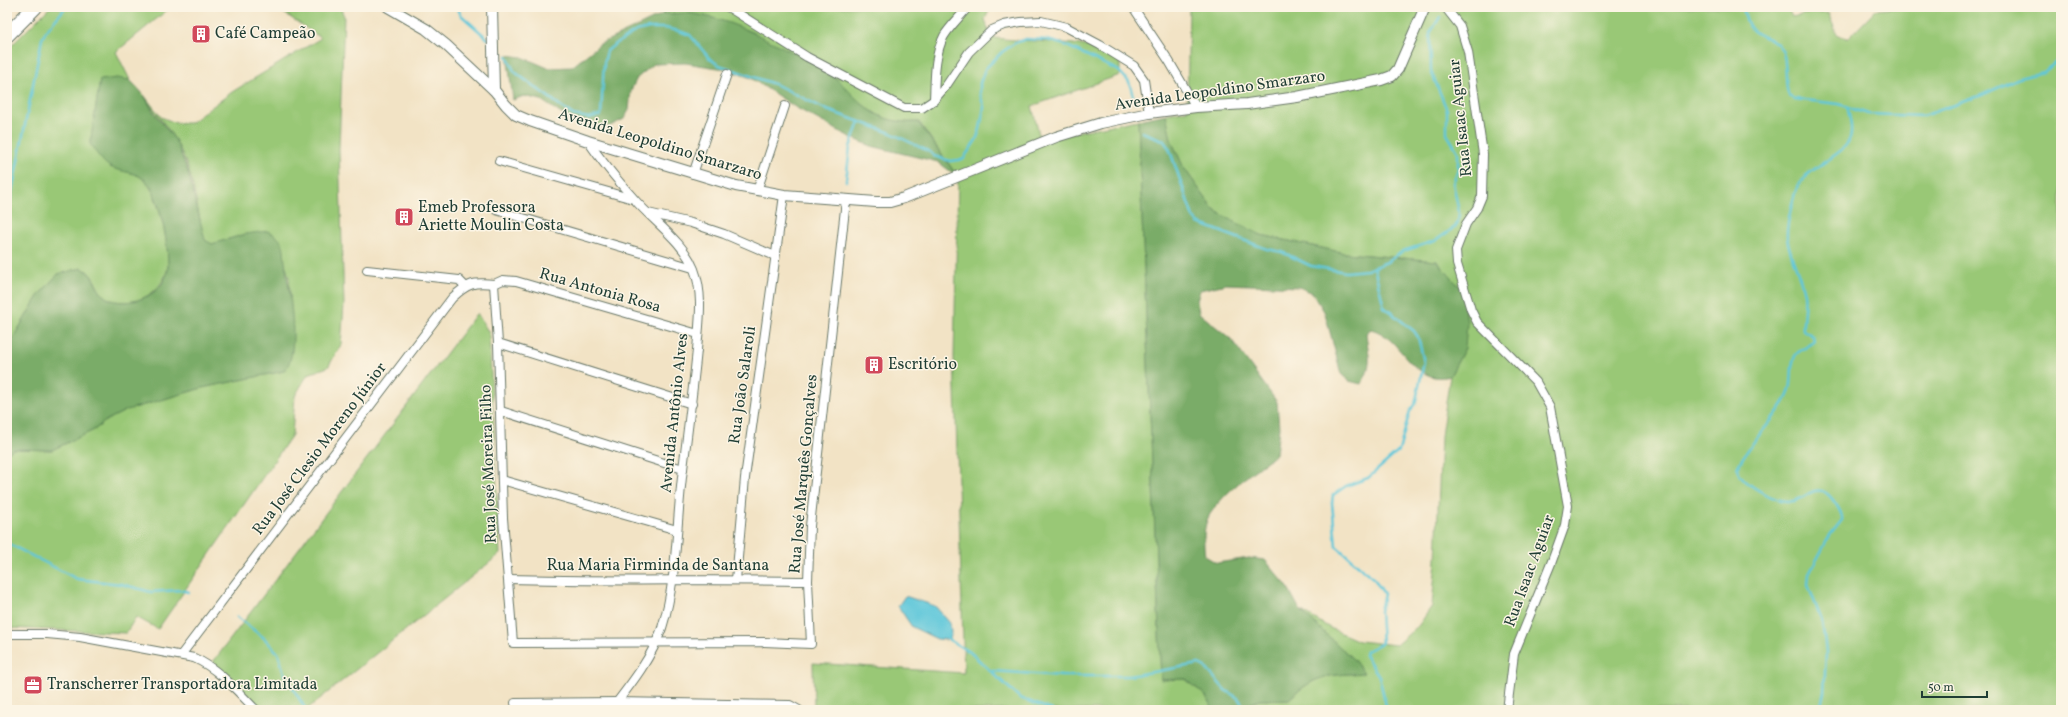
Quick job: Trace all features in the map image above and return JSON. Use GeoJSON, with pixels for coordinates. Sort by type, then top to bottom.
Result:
{"type":"FeatureCollection","features":[{"type":"Feature","properties":{"kind":"highway"},"geometry":{"type":"LineString","coordinates":[[7,35],[35,7]]}},
{"type":"Feature","properties":{"kind":"street","name":"Avenida Leopoldino Smarzaro"},"geometry":{"type":"LineString","coordinates":[[388,7],[426,29],[441,41],[494,90],[506,105],[516,114],[588,141],[693,174],[757,191],[784,195],[890,202],[904,198],[1079,128],[1149,113],[1196,107],[1247,104],[1297,97],[1368,84],[1392,76],[1403,60],[1425,7]]}},
{"type":"Feature","properties":{"kind":"street"},"geometry":{"type":"LineString","coordinates":[[492,7],[494,90]]}},
{"type":"Feature","properties":{"kind":"street"},"geometry":{"type":"LineString","coordinates":[[728,7],[807,57],[895,105],[904,108],[922,108],[934,100],[946,86],[969,52],[992,30],[1010,24],[1041,21],[1066,27],[1116,53],[1134,66],[1144,80],[1149,113]]}},
{"type":"Feature","properties":{"kind":"street"},"geometry":{"type":"LineString","coordinates":[[934,100],[940,44],[953,23],[968,7]]}},
{"type":"Feature","properties":{"kind":"street"},"geometry":{"type":"LineString","coordinates":[[1133,7],[1169,61],[1196,107]]}},
{"type":"Feature","properties":{"kind":"street","name":"Rua Isaac Aguiar"},"geometry":{"type":"LineString","coordinates":[[1445,7],[1460,26],[1468,52],[1483,154],[1482,196],[1460,237],[1456,250],[1457,264],[1471,310],[1477,322],[1536,382],[1550,407],[1568,506],[1565,524],[1552,561],[1514,654],[1507,710]]}},
{"type":"Feature","properties":{"kind":"street"},"geometry":{"type":"LineString","coordinates":[[693,174],[727,74]]}},
{"type":"Feature","properties":{"kind":"street"},"geometry":{"type":"LineString","coordinates":[[757,191],[785,106]]}},
{"type":"Feature","properties":{"kind":"street","name":"Avenida Antônio Alves"},"geometry":{"type":"LineString","coordinates":[[588,141],[608,170],[634,200],[674,239],[693,268],[698,285],[700,306],[692,404],[683,469],[672,579],[666,612],[656,642],[644,667],[611,710]]}},
{"type":"Feature","properties":{"kind":"street"},"geometry":{"type":"LineString","coordinates":[[499,161],[634,200]]}},
{"type":"Feature","properties":{"kind":"street","name":"Rua João Salaroli"},"geometry":{"type":"LineString","coordinates":[[736,580],[745,478],[774,256],[784,195]]}},
{"type":"Feature","properties":{"kind":"street","name":"Rua José Marquês Gonçalves"},"geometry":{"type":"LineString","coordinates":[[656,642],[764,642],[811,644],[808,581],[810,526],[846,200]]}},
{"type":"Feature","properties":{"kind":"street"},"geometry":{"type":"LineString","coordinates":[[496,210],[693,268]]}},
{"type":"Feature","properties":{"kind":"street"},"geometry":{"type":"LineString","coordinates":[[647,213],[691,223],[724,234],[774,256]]}},
{"type":"Feature","properties":{"kind":"street"},"geometry":{"type":"LineString","coordinates":[[367,270],[459,280],[465,286],[477,283],[494,284]]}},
{"type":"Feature","properties":{"kind":"street","name":"Rua Antonia Rosa"},"geometry":{"type":"LineString","coordinates":[[494,284],[503,280],[516,281],[698,334]]}},
{"type":"Feature","properties":{"kind":"street","name":"Rua José Moreira Filho"},"geometry":{"type":"LineString","coordinates":[[494,284],[501,411],[503,518],[514,643],[656,642]]}},
{"type":"Feature","properties":{"kind":"street","name":"Rua José Clesio Moreno Júnior"},"geometry":{"type":"LineString","coordinates":[[181,655],[452,298],[465,286]]}},
{"type":"Feature","properties":{"kind":"street"},"geometry":{"type":"LineString","coordinates":[[498,343],[692,404]]}},
{"type":"Feature","properties":{"kind":"street"},"geometry":{"type":"LineString","coordinates":[[501,411],[683,469]]}},
{"type":"Feature","properties":{"kind":"street"},"geometry":{"type":"LineString","coordinates":[[502,480],[677,530]]}},
{"type":"Feature","properties":{"kind":"street","name":"Rua Maria Firminda de Santana"},"geometry":{"type":"LineString","coordinates":[[508,579],[598,581],[672,579],[808,581]]}},
{"type":"Feature","properties":{"kind":"street"},"geometry":{"type":"LineString","coordinates":[[7,634],[47,634],[80,637],[181,655],[205,663],[256,710]]}},
{"type":"Feature","properties":{"kind":"street"},"geometry":{"type":"LineString","coordinates":[[515,703],[617,702],[790,705],[800,710]]}},
{"type":"Feature","properties":{"kind":"green space"},"geometry":{"type":"Polygon","coordinates":[[[50,7],[171,7],[116,52],[130,80],[100,80],[95,112],[110,167],[135,173],[146,182],[153,193],[164,228],[168,253],[168,264],[164,279],[153,292],[145,297],[129,302],[120,302],[106,297],[99,290],[91,275],[82,268],[58,274],[38,296],[7,348],[7,50],[50,7]]]}},
{"type":"Feature","properties":{"kind":"green space"},"geometry":{"type":"Polygon","coordinates":[[[280,7],[340,7],[344,16],[339,149],[344,305],[341,345],[328,367],[308,374],[295,396],[292,435],[158,629],[136,617],[126,633],[7,628],[7,454],[13,449],[52,450],[94,430],[107,420],[127,410],[202,388],[284,371],[292,327],[289,278],[285,263],[246,234],[212,244],[204,240],[194,189],[186,163],[171,134],[144,95],[161,117],[176,123],[190,123],[232,92],[321,38],[281,11],[280,7]]]}},
{"type":"Feature","properties":{"kind":"green space"},"geometry":{"type":"Polygon","coordinates":[[[666,7],[881,7],[912,11],[931,7],[991,7],[985,19],[990,37],[1077,44],[1109,53],[1120,60],[1120,75],[1032,106],[1040,139],[1138,120],[1161,680],[1185,679],[1206,696],[1213,710],[814,710],[813,663],[964,673],[954,357],[958,177],[919,122],[900,122],[886,119],[859,102],[663,14],[666,7]]]}},
{"type":"Feature","properties":{"kind":"green space"},"geometry":{"type":"Polygon","coordinates":[[[1189,7],[1787,7],[1792,17],[1810,13],[1828,13],[1837,34],[1848,39],[1876,10],[1904,7],[2061,7],[2061,710],[1243,710],[1243,707],[1259,700],[1289,699],[1308,684],[1323,677],[1363,673],[1354,660],[1300,610],[1330,628],[1359,641],[1396,645],[1419,625],[1432,606],[1436,560],[1441,436],[1450,376],[1465,348],[1437,261],[1345,253],[1261,235],[1214,210],[1184,168],[1171,140],[1166,114],[1187,110],[1189,7]]]}},
{"type":"Feature","properties":{"kind":"green space"},"geometry":{"type":"Polygon","coordinates":[[[688,13],[702,15],[741,28],[815,62],[874,113],[900,122],[918,122],[958,177],[938,162],[871,146],[850,137],[795,107],[751,78],[725,69],[685,63],[654,64],[637,78],[631,90],[629,110],[624,119],[610,126],[596,126],[572,121],[541,100],[524,96],[513,100],[507,55],[522,57],[548,68],[572,67],[600,44],[663,14],[688,13]]]}},
{"type":"Feature","properties":{"kind":"green space"},"geometry":{"type":"Polygon","coordinates":[[[117,78],[130,80],[144,95],[152,110],[176,141],[188,172],[205,240],[212,244],[246,234],[268,231],[281,241],[284,250],[291,302],[293,335],[292,350],[289,362],[284,371],[202,388],[127,410],[107,420],[94,430],[52,450],[13,449],[7,454],[7,348],[38,296],[58,274],[82,268],[91,275],[102,294],[111,300],[120,302],[138,300],[147,296],[161,285],[166,277],[168,259],[166,238],[158,203],[150,186],[141,177],[107,165],[90,144],[100,80],[117,78]]]}},
{"type":"Feature","properties":{"kind":"green space"},"geometry":{"type":"Polygon","coordinates":[[[1166,114],[1171,140],[1184,168],[1214,210],[1261,235],[1345,253],[1437,261],[1463,291],[1467,323],[1465,348],[1450,376],[1434,377],[1424,373],[1416,368],[1388,338],[1371,329],[1366,333],[1369,353],[1368,371],[1361,384],[1349,381],[1341,374],[1325,313],[1313,293],[1299,287],[1226,284],[1200,290],[1197,301],[1199,313],[1231,339],[1277,402],[1279,428],[1276,454],[1232,489],[1216,505],[1210,514],[1206,523],[1204,534],[1205,556],[1217,563],[1249,558],[1265,560],[1287,586],[1300,610],[1354,660],[1364,673],[1324,677],[1308,684],[1289,699],[1259,700],[1243,707],[1243,710],[1213,710],[1206,696],[1186,679],[1161,680],[1138,120],[1166,114]]]}},
{"type":"Feature","properties":{"kind":"green space"},"geometry":{"type":"Polygon","coordinates":[[[477,313],[489,333],[500,554],[306,710],[263,710],[213,662],[477,313]]]}},
{"type":"Feature","properties":{"kind":"water"},"geometry":{"type":"Polygon","coordinates":[[[905,596],[935,606],[950,623],[951,633],[949,640],[937,639],[912,627],[898,606],[905,596]]]}},
{"type":"Feature","properties":{"kind":"waterway"},"geometry":{"type":"LineString","coordinates":[[457,7],[461,15],[488,39]]}},
{"type":"Feature","properties":{"kind":"waterway"},"geometry":{"type":"LineString","coordinates":[[1743,7],[1750,27],[1760,35],[1772,40],[1782,50],[1785,61],[1789,96],[1795,99],[1839,104],[1868,114],[1923,116],[1982,95],[2019,78],[2044,72],[2061,58]]}},
{"type":"Feature","properties":{"kind":"waterway"},"geometry":{"type":"LineString","coordinates":[[7,216],[42,39],[46,31],[65,8]]}},
{"type":"Feature","properties":{"kind":"waterway"},"geometry":{"type":"LineString","coordinates":[[1142,132],[1163,140],[1169,148],[1193,217],[1198,223],[1267,249],[1282,252],[1311,266],[1346,272],[1367,270],[1387,262],[1403,251],[1435,241],[1455,227],[1458,222],[1459,212],[1453,183],[1458,169],[1458,152],[1447,134],[1447,110],[1431,71],[1430,33],[1440,17]]}},
{"type":"Feature","properties":{"kind":"waterway"},"geometry":{"type":"LineString","coordinates":[[507,56],[514,71],[520,76],[573,115],[589,118],[601,115],[604,63],[607,51],[636,31],[649,28],[665,28],[679,31],[690,35],[710,59],[719,65],[777,85],[827,110],[891,133],[930,152],[934,156],[950,161],[964,158],[976,140],[980,129],[984,107],[980,94],[980,83],[985,69],[1002,52],[1015,43],[1026,39],[1047,40],[1065,45],[1119,71],[1129,82],[1135,103]]}},
{"type":"Feature","properties":{"kind":"waterway"},"geometry":{"type":"LineString","coordinates":[[1820,710],[1824,692],[1826,652],[1822,621],[1808,585],[1809,574],[1830,535],[1842,520],[1842,517],[1832,499],[1825,492],[1814,491],[1800,499],[1793,501],[1778,499],[1769,496],[1752,486],[1745,480],[1737,468],[1748,450],[1785,401],[1790,388],[1792,366],[1795,356],[1814,342],[1813,336],[1803,330],[1805,303],[1804,294],[1788,245],[1788,222],[1795,193],[1800,183],[1807,175],[1843,149],[1848,142],[1851,127],[1847,106]]}},
{"type":"Feature","properties":{"kind":"waterway"},"geometry":{"type":"LineString","coordinates":[[846,181],[850,147],[859,122]]}},
{"type":"Feature","properties":{"kind":"waterway"},"geometry":{"type":"LineString","coordinates":[[1374,267],[1384,307],[1414,331],[1418,337],[1424,362],[1415,405],[1410,411],[1399,451],[1368,478],[1346,486],[1333,495],[1332,503],[1336,546],[1375,580],[1384,594],[1380,611],[1382,643],[1366,651],[1365,655],[1379,676],[1387,710]]}},
{"type":"Feature","properties":{"kind":"waterway"},"geometry":{"type":"LineString","coordinates":[[7,543],[77,579],[121,584],[151,592],[180,590],[189,592]]}},
{"type":"Feature","properties":{"kind":"waterway"},"geometry":{"type":"LineString","coordinates":[[237,617],[264,638],[278,653],[284,673],[306,710]]}},
{"type":"Feature","properties":{"kind":"waterway"},"geometry":{"type":"LineString","coordinates":[[946,638],[971,653],[1020,698],[1052,710]]}},
{"type":"Feature","properties":{"kind":"waterway"},"geometry":{"type":"LineString","coordinates":[[993,671],[1062,676],[1129,676],[1199,664],[1205,667],[1225,690],[1238,698],[1246,710]]}},
{"type":"Feature","properties":{"kind":"place","name":"Café Campeão"},"geometry":{"type":"Point","coordinates":[201,34]}},
{"type":"Feature","properties":{"kind":"place","name":"Emeb Professora Ariette Moulin Costa"},"geometry":{"type":"Point","coordinates":[404,217]}},
{"type":"Feature","properties":{"kind":"place","name":"Escritório"},"geometry":{"type":"Point","coordinates":[874,365]}},
{"type":"Feature","properties":{"kind":"place","name":"Transcherrer Transportadora Limitada"},"geometry":{"type":"Point","coordinates":[33,685]}}]}
